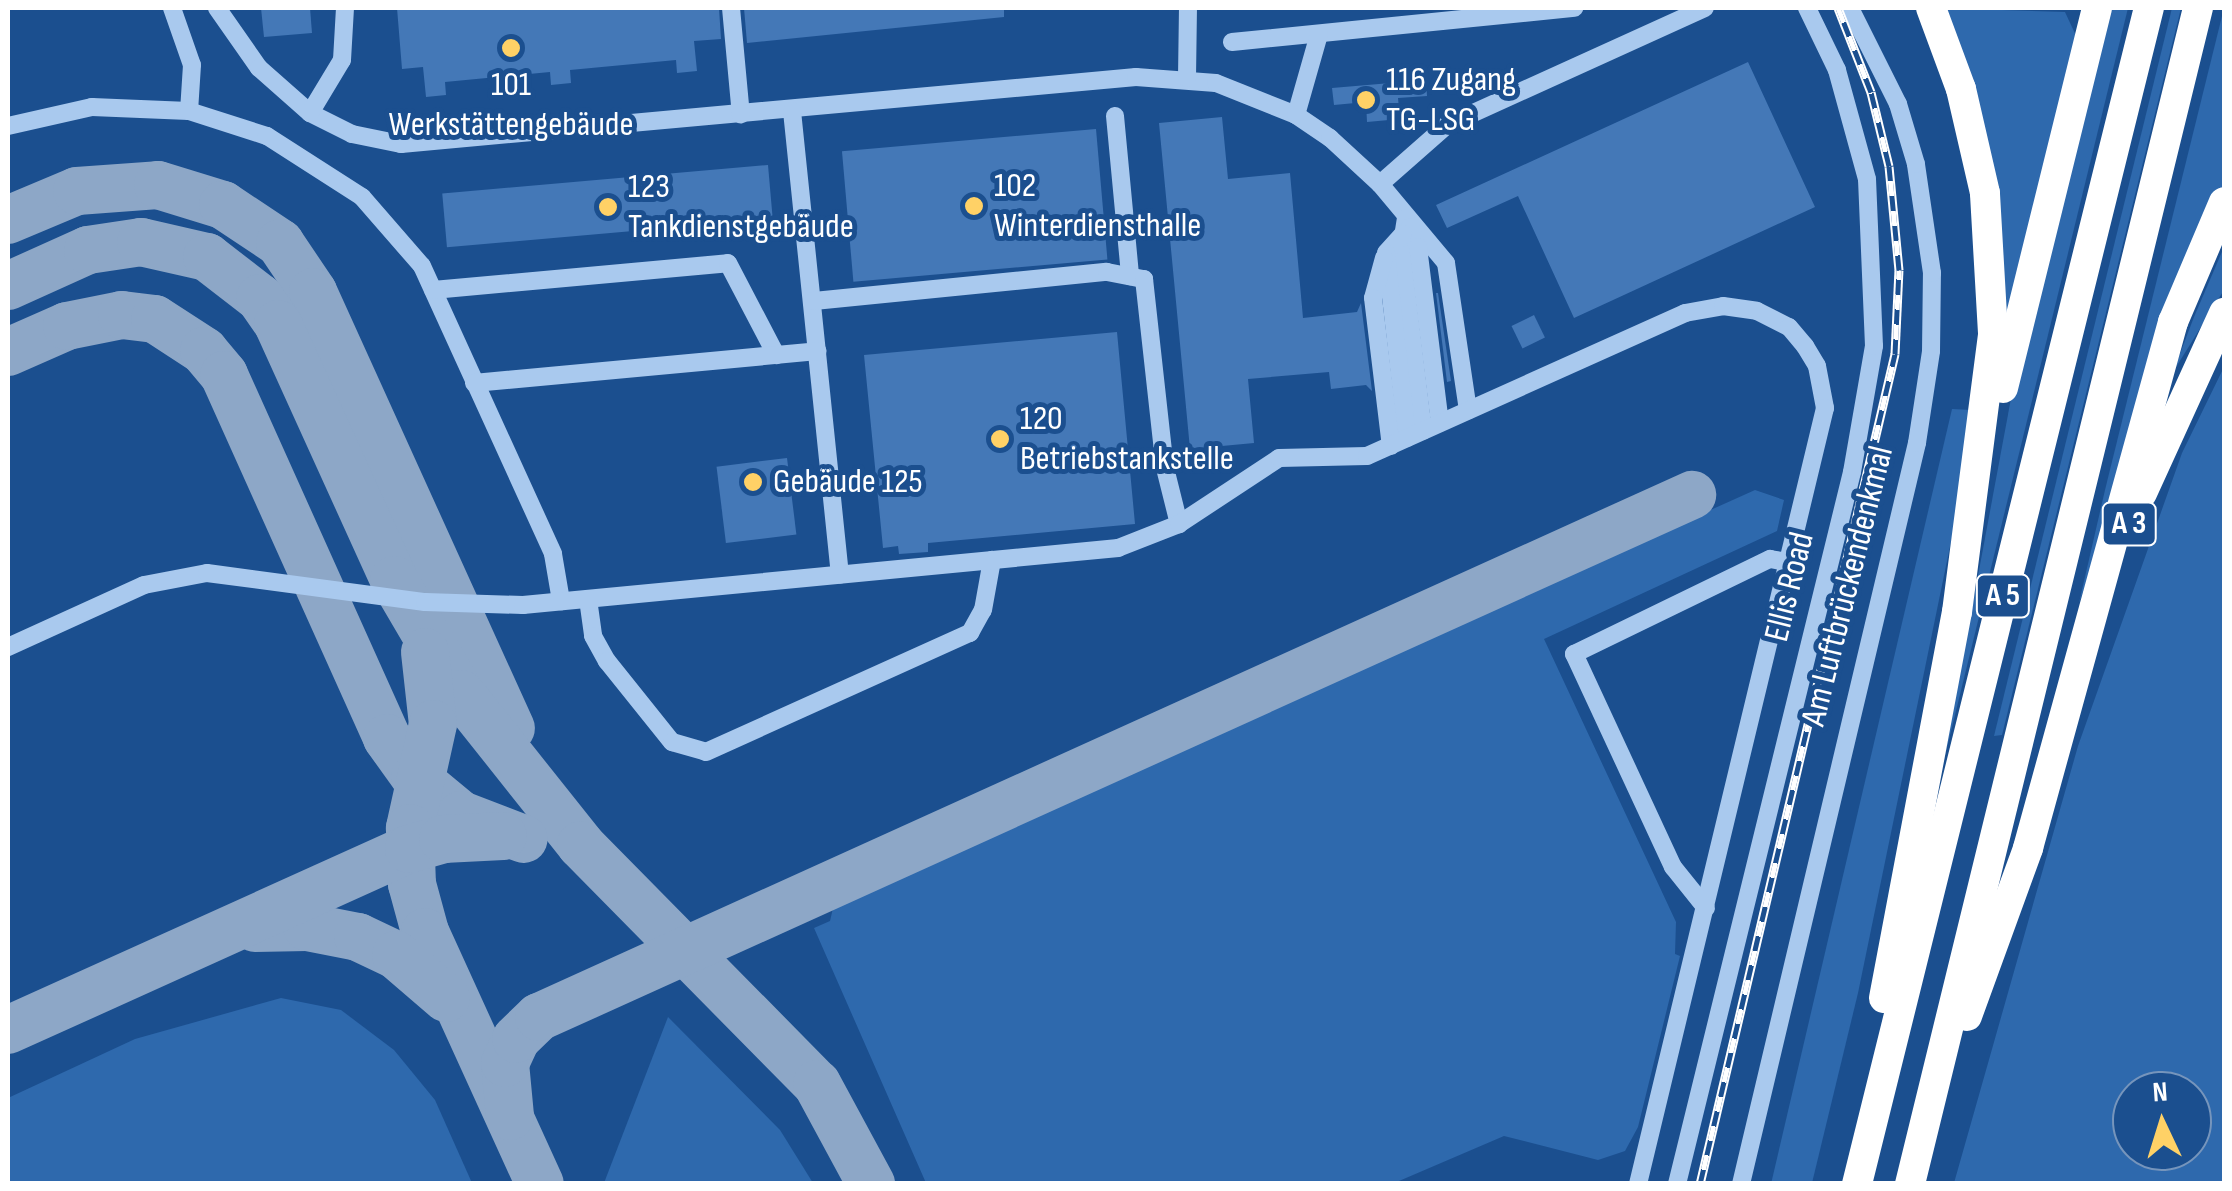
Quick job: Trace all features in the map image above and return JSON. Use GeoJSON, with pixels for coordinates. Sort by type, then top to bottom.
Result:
{"type":"FeatureCollection","features":[{"type":"Feature","properties":{"kind":"highway","name":"A 5"},"geometry":{"type":"LineString","coordinates":[[1856,1184],[1978,478],[1993,333],[1990,244],[1965,106],[1931,8]]}},
{"type":"Feature","properties":{"kind":"highway","name":"A 5"},"geometry":{"type":"LineString","coordinates":[[1978,478],[2098,8]]}},
{"type":"Feature","properties":{"kind":"highway","name":"A 5"},"geometry":{"type":"LineString","coordinates":[[1856,1184],[2149,8]]}},
{"type":"Feature","properties":{"kind":"highway","name":"A 5"},"geometry":{"type":"LineString","coordinates":[[1910,1184],[2198,8]]}},
{"type":"Feature","properties":{"kind":"highway"},"geometry":{"type":"LineString","coordinates":[[1926,1116],[2028,848],[2173,322],[2224,202]]}},
{"type":"Feature","properties":{"kind":"highway","name":"A 3"},"geometry":{"type":"LineString","coordinates":[[2095,612],[2165,436],[2224,313]]}},
{"type":"Feature","properties":{"kind":"street"},"geometry":{"type":"LineString","coordinates":[[172,8],[192,64],[189,111]]}},
{"type":"Feature","properties":{"kind":"street"},"geometry":{"type":"LineString","coordinates":[[217,8],[260,68],[310,112],[352,134],[402,144],[1123,78],[1188,78],[1296,114],[1380,184],[1418,247],[1415,434]]}},
{"type":"Feature","properties":{"kind":"street"},"geometry":{"type":"LineString","coordinates":[[310,112],[342,60],[345,8]]}},
{"type":"Feature","properties":{"kind":"street"},"geometry":{"type":"LineString","coordinates":[[731,8],[741,115]]}},
{"type":"Feature","properties":{"kind":"street"},"geometry":{"type":"LineString","coordinates":[[1188,8],[1188,78]]}},
{"type":"Feature","properties":{"kind":"street"},"geometry":{"type":"LineString","coordinates":[[1232,42],[1574,8]]}},
{"type":"Feature","properties":{"kind":"street"},"geometry":{"type":"LineString","coordinates":[[1380,184],[1447,125],[1704,8]]}},
{"type":"Feature","properties":{"kind":"street","name":"Ellis Road"},"geometry":{"type":"LineString","coordinates":[[1677,1184],[1852,472],[1874,346],[1876,267],[1867,178],[1837,70],[1806,8]]}},
{"type":"Feature","properties":{"kind":"street","name":"Am Luftbrückendenkmal"},"geometry":{"type":"LineString","coordinates":[[1741,1184],[1917,443],[1931,351],[1932,273],[1916,164],[1898,104],[1850,8]]}},
{"type":"Feature","properties":{"kind":"street"},"geometry":{"type":"LineString","coordinates":[[1296,114],[1319,34]]}},
{"type":"Feature","properties":{"kind":"street"},"geometry":{"type":"LineString","coordinates":[[8,126],[92,107],[189,111],[267,136],[347,187],[403,239],[433,290],[554,554],[562,601]]}},
{"type":"Feature","properties":{"kind":"street"},"geometry":{"type":"LineString","coordinates":[[792,111],[840,575]]}},
{"type":"Feature","properties":{"kind":"street"},"geometry":{"type":"LineString","coordinates":[[1115,116],[1130,276]]}},
{"type":"Feature","properties":{"kind":"street"},"geometry":{"type":"LineString","coordinates":[[1404,225],[1386,253],[1373,298],[1415,434]]}},
{"type":"Feature","properties":{"kind":"street"},"geometry":{"type":"LineString","coordinates":[[1404,225],[1452,277],[1468,410]]}},
{"type":"Feature","properties":{"kind":"street"},"geometry":{"type":"LineString","coordinates":[[433,290],[728,263],[776,355]]}},
{"type":"Feature","properties":{"kind":"street"},"geometry":{"type":"LineString","coordinates":[[814,301],[1107,272],[1144,279],[1166,468],[1178,524]]}},
{"type":"Feature","properties":{"kind":"street"},"geometry":{"type":"LineString","coordinates":[[8,646],[144,585],[207,573],[451,604],[562,601],[1118,548],[1178,524],[1279,458],[1353,458],[1696,310],[1743,308],[1777,320],[1817,366],[1825,408],[1638,1184]]}},
{"type":"Feature","properties":{"kind":"street"},"geometry":{"type":"LineString","coordinates":[[474,383],[818,352]]}},
{"type":"Feature","properties":{"kind":"street"},"geometry":{"type":"LineString","coordinates":[[1706,908],[1673,867],[1574,654],[1770,559],[1788,562]]}},
{"type":"Feature","properties":{"kind":"street"},"geometry":{"type":"LineString","coordinates":[[588,599],[593,636],[607,662],[672,742],[706,752],[970,633],[984,610],[992,560]]}},
{"type":"Feature","properties":{"kind":"shaded area"},"geometry":{"type":"Polygon","coordinates":[[[1939,8],[2065,12],[2078,40],[2003,342],[1939,8]]]}},
{"type":"Feature","properties":{"kind":"shaded area"},"geometry":{"type":"Polygon","coordinates":[[[2106,8],[2128,8],[1943,764],[2012,393],[2106,8]]]}},
{"type":"Feature","properties":{"kind":"shaded area"},"geometry":{"type":"Polygon","coordinates":[[[2172,8],[2181,8],[2002,735],[1994,736],[2172,8]]]}},
{"type":"Feature","properties":{"kind":"shaded area"},"geometry":{"type":"Polygon","coordinates":[[[2224,8],[2224,182],[2079,603],[2105,490],[2224,8]]]}},
{"type":"Feature","properties":{"kind":"shaded area"},"geometry":{"type":"Polygon","coordinates":[[[2224,247],[2224,290],[2173,372],[2194,317],[2224,247]]]}},
{"type":"Feature","properties":{"kind":"shaded area"},"geometry":{"type":"Polygon","coordinates":[[[2224,367],[2224,1183],[1954,1183],[2078,746],[2182,453],[2224,367]]]}},
{"type":"Feature","properties":{"kind":"shaded area"},"geometry":{"type":"Polygon","coordinates":[[[1952,409],[1972,410],[1954,527],[1858,993],[1812,1183],[1771,1184],[1952,409]]]}},
{"type":"Feature","properties":{"kind":"shaded area"},"geometry":{"type":"Polygon","coordinates":[[[1755,490],[1784,500],[1777,531],[1544,639],[1676,922],[1675,954],[1680,956],[1638,1127],[1625,1151],[1598,1160],[1504,1136],[1392,1184],[926,1183],[814,928],[830,921],[834,904],[1755,490]]]}},
{"type":"Feature","properties":{"kind":"shaded area"},"geometry":{"type":"Polygon","coordinates":[[[281,998],[341,1010],[394,1050],[435,1100],[472,1183],[8,1183],[8,1098],[135,1039],[281,998]]]}},
{"type":"Feature","properties":{"kind":"shaded area"},"geometry":{"type":"Polygon","coordinates":[[[668,1017],[780,1130],[813,1183],[604,1183],[668,1017]]]}},
{"type":"Feature","properties":{"kind":"building"},"geometry":{"type":"Polygon","coordinates":[[[261,8],[310,8],[312,33],[264,37],[261,8]]]}},
{"type":"Feature","properties":{"kind":"building","name":"101 Werkstättengebäude"},"geometry":{"type":"Polygon","coordinates":[[[397,8],[719,8],[721,39],[694,41],[697,71],[677,73],[676,60],[570,70],[571,83],[551,85],[550,72],[445,82],[446,95],[426,97],[423,67],[402,69],[397,8]]]}},
{"type":"Feature","properties":{"kind":"building"},"geometry":{"type":"Polygon","coordinates":[[[744,8],[1004,8],[1004,17],[747,43],[744,8]]]}},
{"type":"Feature","properties":{"kind":"building"},"geometry":{"type":"Polygon","coordinates":[[[1748,62],[1815,207],[1574,318],[1518,196],[1447,228],[1436,205],[1748,62]]]}},
{"type":"Feature","properties":{"kind":"building","name":"116 Zugang TG-LSG"},"geometry":{"type":"Polygon","coordinates":[[[1426,80],[1427,96],[1398,98],[1400,119],[1367,122],[1366,102],[1334,105],[1332,88],[1426,80]]]}},
{"type":"Feature","properties":{"kind":"building"},"geometry":{"type":"Polygon","coordinates":[[[1222,117],[1228,179],[1290,173],[1303,318],[1357,312],[1361,303],[1372,391],[1366,385],[1331,389],[1329,372],[1248,379],[1254,443],[1190,449],[1159,123],[1222,117]]]}},
{"type":"Feature","properties":{"kind":"building","name":"102 Winterdiensthalle"},"geometry":{"type":"Polygon","coordinates":[[[1096,129],[1107,260],[853,282],[842,151],[1096,129]]]}},
{"type":"Feature","properties":{"kind":"building","name":"123 Tankdienstgebäude"},"geometry":{"type":"Polygon","coordinates":[[[768,165],[773,219],[447,247],[442,193],[768,165]]]}},
{"type":"Feature","properties":{"kind":"building"},"geometry":{"type":"Polygon","coordinates":[[[1436,293],[1451,381],[1447,382],[1436,293]]]}},
{"type":"Feature","properties":{"kind":"building"},"geometry":{"type":"Polygon","coordinates":[[[1534,315],[1545,337],[1522,348],[1512,326],[1534,315]]]}},
{"type":"Feature","properties":{"kind":"building","name":"120 Betriebstankstelle"},"geometry":{"type":"Polygon","coordinates":[[[1117,332],[1135,524],[928,543],[928,552],[899,554],[898,546],[883,548],[864,355],[1117,332]]]}},
{"type":"Feature","properties":{"kind":"building","name":"Gebäude 125"},"geometry":{"type":"Polygon","coordinates":[[[787,458],[796,534],[726,543],[717,467],[787,458]]]}},
{"type":"Feature","properties":{"kind":"taxiway"},"geometry":{"type":"LineString","coordinates":[[8,220],[77,191],[158,185],[223,205],[280,243],[313,292],[511,728]]}},
{"type":"Feature","properties":{"kind":"taxiway"},"geometry":{"type":"LineString","coordinates":[[8,286],[88,250],[141,242],[207,257],[260,298],[278,324],[394,580],[461,694],[581,845],[817,1084],[871,1184]]}},
{"type":"Feature","properties":{"kind":"taxiway"},"geometry":{"type":"LineString","coordinates":[[8,352],[67,326],[122,315],[155,319],[204,351],[224,375],[387,738],[415,777],[461,815],[524,839]]}},
{"type":"Feature","properties":{"kind":"taxiway"},"geometry":{"type":"LineString","coordinates":[[510,1116],[505,1063],[516,1039],[539,1017],[1692,495]]}},
{"type":"Feature","properties":{"kind":"taxiway"},"geometry":{"type":"LineString","coordinates":[[425,652],[433,724],[410,828],[412,884],[425,932],[540,1184]]}},
{"type":"Feature","properties":{"kind":"taxiway"},"geometry":{"type":"LineString","coordinates":[[8,1030],[409,849],[443,839],[503,836]]}},
{"type":"Feature","properties":{"kind":"taxiway"},"geometry":{"type":"LineString","coordinates":[[255,928],[307,927],[358,937],[396,955],[446,998]]}},
{"type":"Feature","properties":{"kind":"railway"},"geometry":{"type":"LineString","coordinates":[[1700,1184],[1895,354],[1899,270],[1889,166],[1871,92],[1838,8]]}},
{"type":"Feature","properties":{"kind":"place","name":"101 Werkstättengebäude"},"geometry":{"type":"Point","coordinates":[511,48]}},
{"type":"Feature","properties":{"kind":"place","name":"116 Zugang TG-LSG"},"geometry":{"type":"Point","coordinates":[1366,100]}},
{"type":"Feature","properties":{"kind":"place","name":"102 Winterdiensthalle"},"geometry":{"type":"Point","coordinates":[974,206]}},
{"type":"Feature","properties":{"kind":"place","name":"123 Tankdienstgebäude"},"geometry":{"type":"Point","coordinates":[608,207]}},
{"type":"Feature","properties":{"kind":"place","name":"120 Betriebstankstelle"},"geometry":{"type":"Point","coordinates":[1000,439]}},
{"type":"Feature","properties":{"kind":"place","name":"Gebäude 125"},"geometry":{"type":"Point","coordinates":[753,482]}}]}
